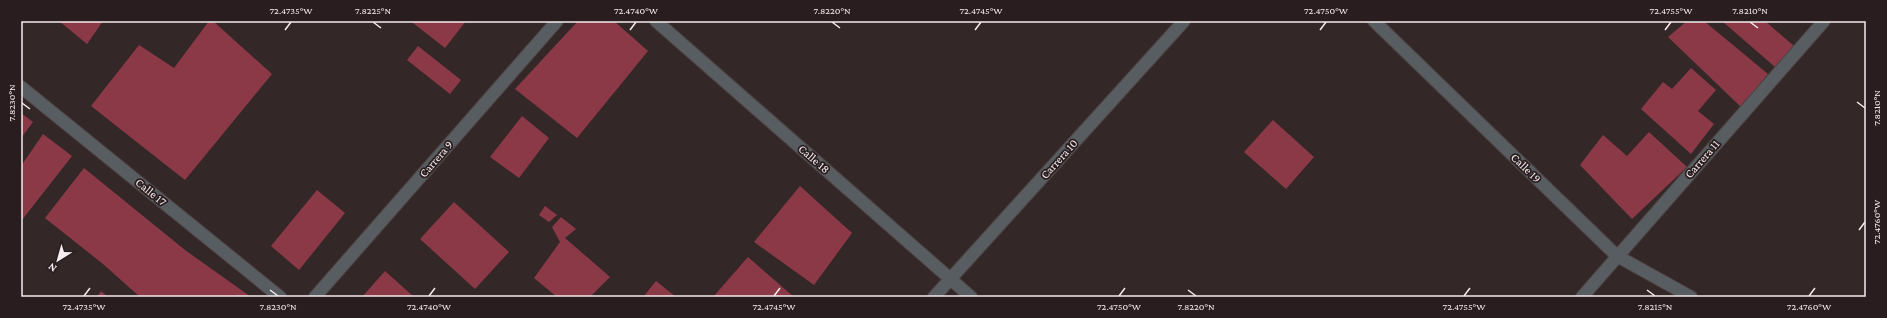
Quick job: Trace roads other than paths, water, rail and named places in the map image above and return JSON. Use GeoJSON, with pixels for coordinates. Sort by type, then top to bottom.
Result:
{"type":"FeatureCollection","features":[{"type":"Feature","properties":{"kind":"street","name":"Carrera 9"},"geometry":{"type":"LineString","coordinates":[[315,297],[557,21]]}},
{"type":"Feature","properties":{"kind":"street","name":"Calle 18"},"geometry":{"type":"LineString","coordinates":[[656,21],[972,297]]}},
{"type":"Feature","properties":{"kind":"street","name":"Carrera 10"},"geometry":{"type":"LineString","coordinates":[[934,297],[1184,21]]}},
{"type":"Feature","properties":{"kind":"street","name":"Calle 19"},"geometry":{"type":"LineString","coordinates":[[1374,21],[1617,256],[1691,297]]}},
{"type":"Feature","properties":{"kind":"street","name":"Carrera 11"},"geometry":{"type":"LineString","coordinates":[[1582,297],[1824,21]]}},
{"type":"Feature","properties":{"kind":"street","name":"Calle 17"},"geometry":{"type":"LineString","coordinates":[[21,87],[280,297]]}}]}
